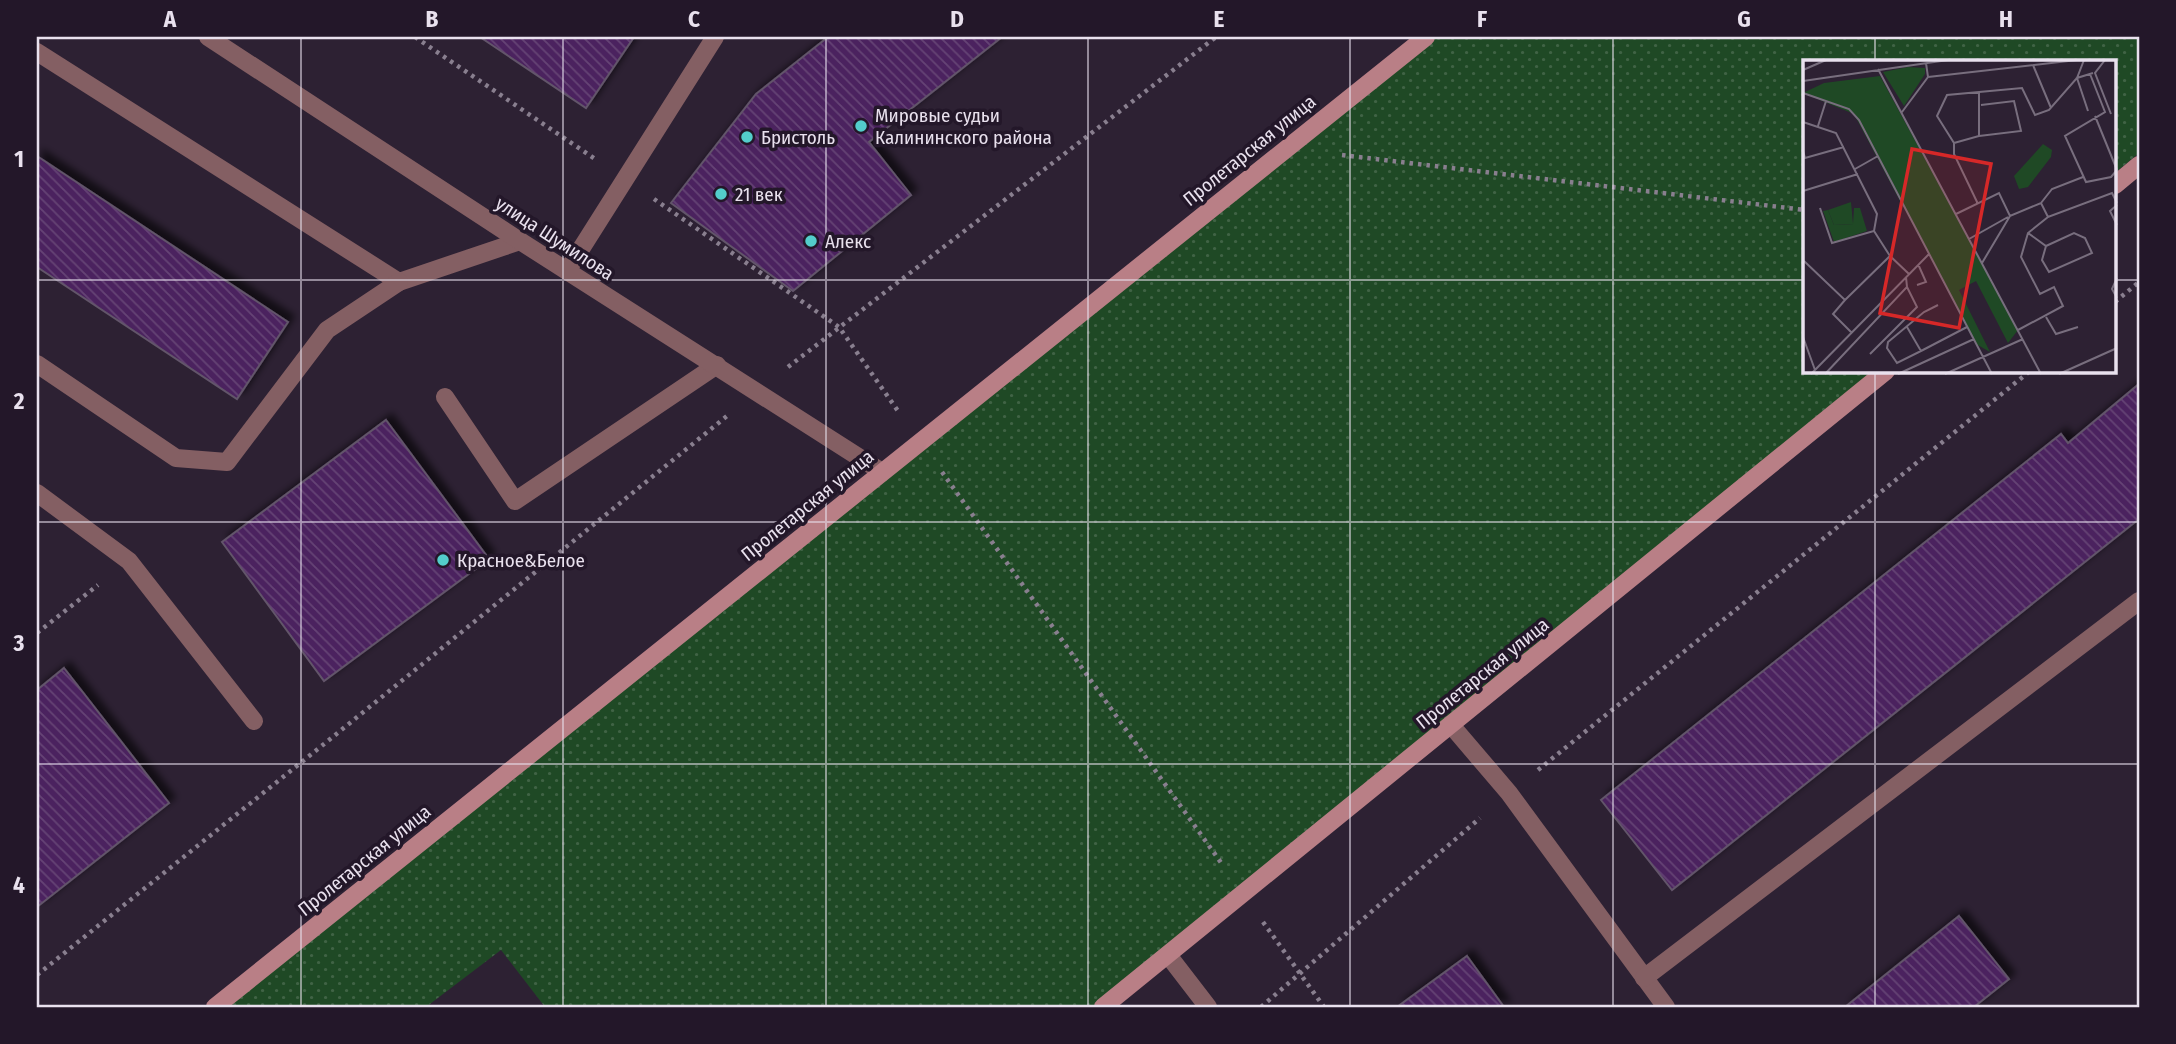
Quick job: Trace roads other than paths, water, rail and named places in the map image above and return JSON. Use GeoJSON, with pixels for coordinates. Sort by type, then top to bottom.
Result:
{"type":"FeatureCollection","features":[{"type":"Feature","properties":{"kind":"street","name":"улица Шумилова"},"geometry":{"type":"LineString","coordinates":[[208,37],[520,241],[882,472]]}},
{"type":"Feature","properties":{"kind":"street"},"geometry":{"type":"LineString","coordinates":[[567,271],[715,37]]}},
{"type":"Feature","properties":{"kind":"street","name":"Пролетарская улица"},"geometry":{"type":"LineString","coordinates":[[215,1007],[1426,37]]}},
{"type":"Feature","properties":{"kind":"street"},"geometry":{"type":"LineString","coordinates":[[37,52],[399,282]]}},
{"type":"Feature","properties":{"kind":"street"},"geometry":{"type":"LineString","coordinates":[[2116,184],[2139,165]]}},
{"type":"Feature","properties":{"kind":"street"},"geometry":{"type":"LineString","coordinates":[[37,365],[176,458],[227,462],[327,330],[399,282],[520,241]]}},
{"type":"Feature","properties":{"kind":"street"},"geometry":{"type":"LineString","coordinates":[[445,397],[515,501],[717,365]]}},
{"type":"Feature","properties":{"kind":"street","name":"Пролетарская улица"},"geometry":{"type":"LineString","coordinates":[[1104,1007],[1884,373]]}},
{"type":"Feature","properties":{"kind":"street"},"geometry":{"type":"LineString","coordinates":[[37,493],[129,561],[254,722]]}},
{"type":"Feature","properties":{"kind":"street"},"geometry":{"type":"LineString","coordinates":[[1644,978],[2139,601]]}},
{"type":"Feature","properties":{"kind":"street"},"geometry":{"type":"LineString","coordinates":[[1451,725],[1509,793],[1666,1007]]}},
{"type":"Feature","properties":{"kind":"street"},"geometry":{"type":"LineString","coordinates":[[1168,954],[1208,1007]]}},
{"type":"Feature","properties":{"kind":"place","name":"Мировые судьи Калининского района"},"geometry":{"type":"Point","coordinates":[861,126]}},
{"type":"Feature","properties":{"kind":"place","name":"Бристоль"},"geometry":{"type":"Point","coordinates":[747,137]}},
{"type":"Feature","properties":{"kind":"place","name":"21 век"},"geometry":{"type":"Point","coordinates":[721,194]}},
{"type":"Feature","properties":{"kind":"place","name":"Алекс"},"geometry":{"type":"Point","coordinates":[811,241]}},
{"type":"Feature","properties":{"kind":"place","name":"Красное&Белое"},"geometry":{"type":"Point","coordinates":[443,560]}}]}
